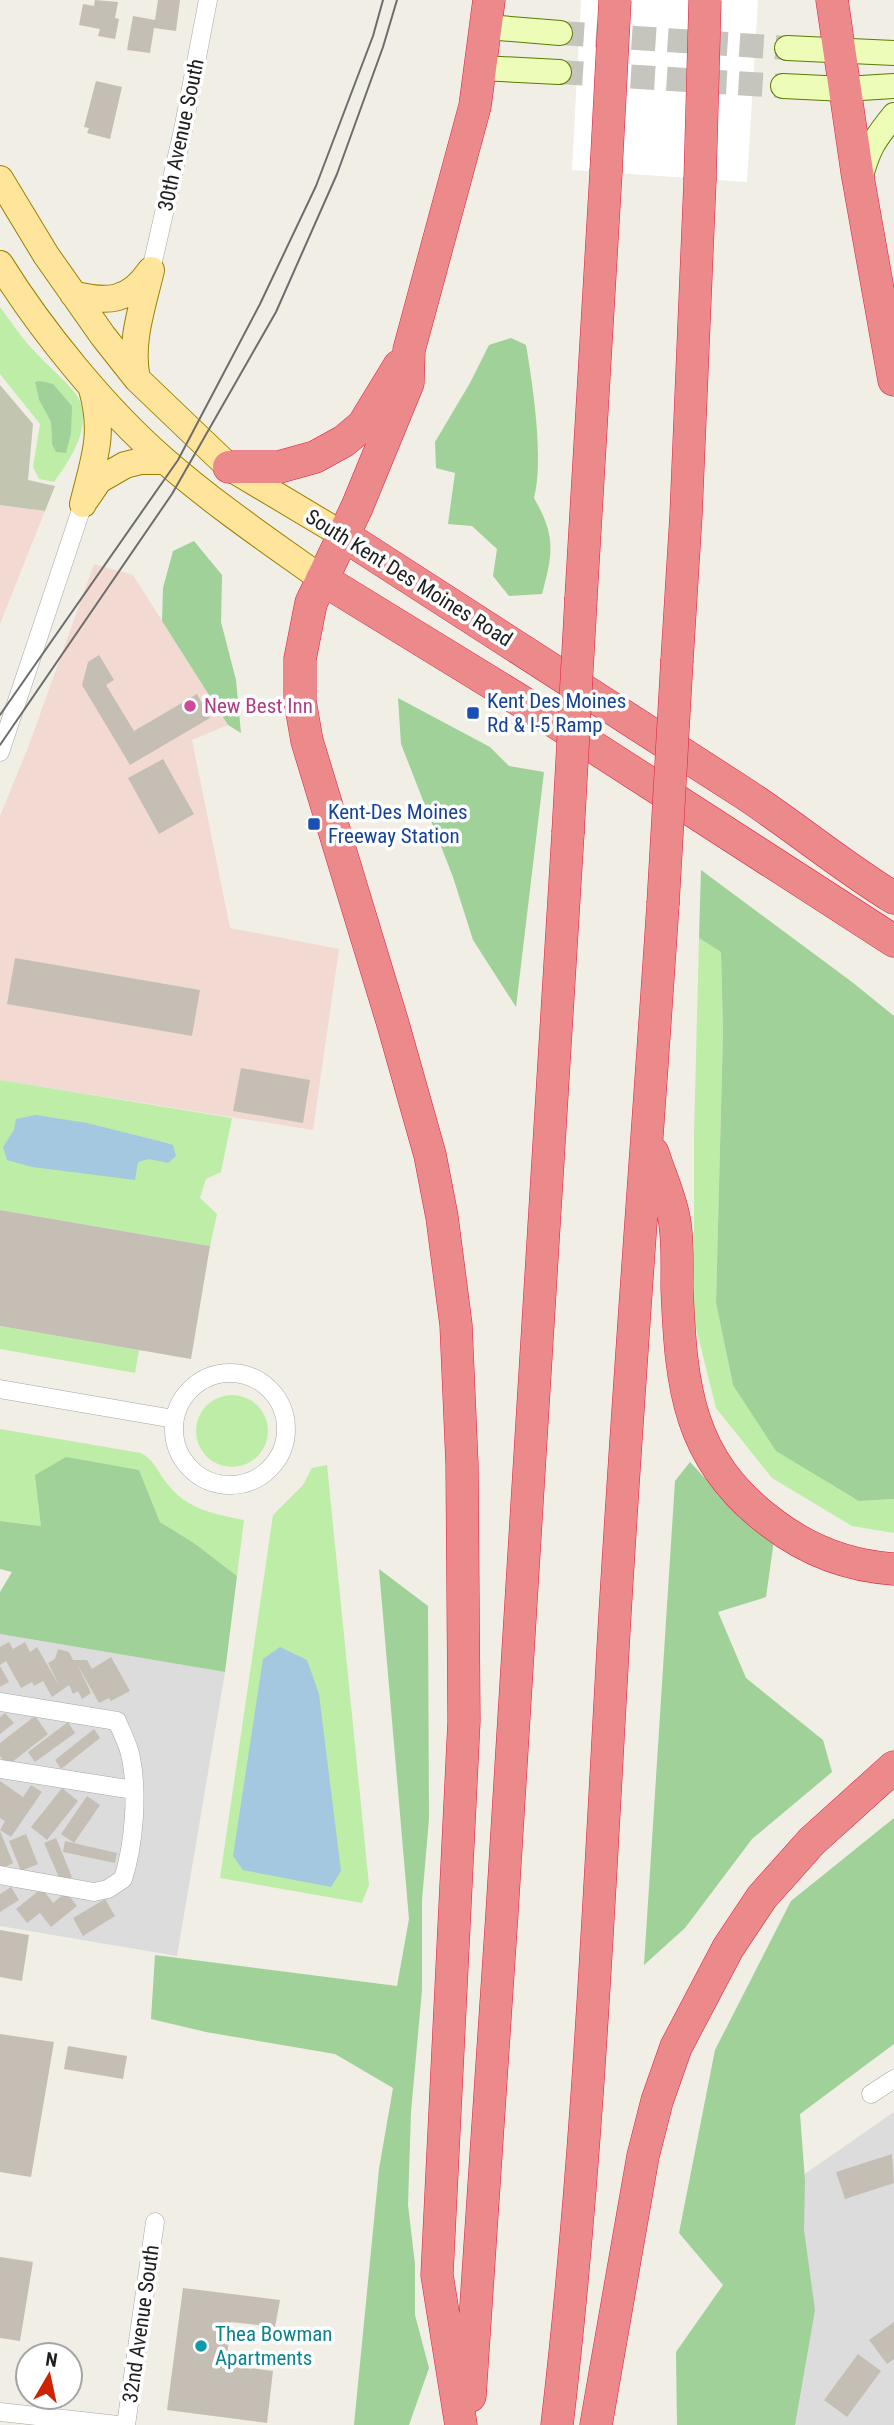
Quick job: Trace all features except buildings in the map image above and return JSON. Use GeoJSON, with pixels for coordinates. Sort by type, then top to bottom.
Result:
{"type":"FeatureCollection","features":[{"type":"Feature","properties":{"kind":"highway"},"geometry":{"type":"LineString","coordinates":[[468,2425],[568,833],[615,0]]}},
{"type":"Feature","properties":{"kind":"highway"},"geometry":{"type":"LineString","coordinates":[[557,2425],[590,2053],[619,1545],[663,904],[686,515],[705,0]]}},
{"type":"Feature","properties":{"kind":"highway"},"geometry":{"type":"LineString","coordinates":[[832,0],[859,184],[894,380]]}},
{"type":"Feature","properties":{"kind":"highway"},"geometry":{"type":"LineString","coordinates":[[461,2425],[437,2275],[464,1721],[462,1464],[456,1325],[442,1217],[430,1155],[307,741],[300,701],[300,659],[311,603],[372,473],[408,383],[409,350],[475,106],[488,13]]}},
{"type":"Feature","properties":{"kind":"highway"},"geometry":{"type":"LineString","coordinates":[[229,467],[279,467],[316,457],[344,441],[363,425],[409,350]]}},
{"type":"Feature","properties":{"kind":"highway","name":"South Kent Des Moines Road"},"geometry":{"type":"LineString","coordinates":[[342,535],[796,827],[868,882],[894,898]]}},
{"type":"Feature","properties":{"kind":"highway","name":"South Kent Des Moines Road"},"geometry":{"type":"LineString","coordinates":[[322,579],[555,722],[894,941]]}},
{"type":"Feature","properties":{"kind":"highway"},"geometry":{"type":"LineString","coordinates":[[648,1135],[675,1223],[680,1353],[685,1390],[695,1424],[708,1452],[727,1480],[752,1508],[784,1533],[817,1551],[848,1562],[894,1569]]}},
{"type":"Feature","properties":{"kind":"highway"},"geometry":{"type":"LineString","coordinates":[[596,2425],[643,2156],[657,2101],[676,2047],[728,1948],[762,1897],[812,1841],[894,1767]]}},
{"type":"Feature","properties":{"kind":"main road"},"geometry":{"type":"LineString","coordinates":[[488,13],[560,33]]}},
{"type":"Feature","properties":{"kind":"main road"},"geometry":{"type":"LineString","coordinates":[[787,48],[894,53]]}},
{"type":"Feature","properties":{"kind":"main road"},"geometry":{"type":"LineString","coordinates":[[481,68],[559,72]]}},
{"type":"Feature","properties":{"kind":"main road"},"geometry":{"type":"LineString","coordinates":[[783,86],[845,89],[894,86]]}},
{"type":"Feature","properties":{"kind":"main road"},"geometry":{"type":"LineString","coordinates":[[859,184],[868,150],[894,115]]}},
{"type":"Feature","properties":{"kind":"main road","name":"South Kent Des Moines Road"},"geometry":{"type":"LineString","coordinates":[[0,179],[73,294],[137,379],[229,467],[342,535]]}},
{"type":"Feature","properties":{"kind":"main road","name":"South Kent Des Moines Road"},"geometry":{"type":"LineString","coordinates":[[0,264],[90,384],[164,461],[322,579]]}},
{"type":"Feature","properties":{"kind":"main road"},"geometry":{"type":"LineString","coordinates":[[73,294],[100,300],[123,296],[141,284],[151,270]]}},
{"type":"Feature","properties":{"kind":"main road"},"geometry":{"type":"LineString","coordinates":[[137,379],[134,348],[151,270]]}},
{"type":"Feature","properties":{"kind":"main road"},"geometry":{"type":"LineString","coordinates":[[83,504],[100,426],[99,412],[90,384]]}},
{"type":"Feature","properties":{"kind":"main road"},"geometry":{"type":"LineString","coordinates":[[83,504],[99,480],[125,465],[141,461],[164,461]]}},
{"type":"Feature","properties":{"kind":"street","name":"30th Avenue South"},"geometry":{"type":"LineString","coordinates":[[151,270],[183,130],[208,0]]}},
{"type":"Feature","properties":{"kind":"street"},"geometry":{"type":"LineString","coordinates":[[0,752],[83,504]]}},
{"type":"Feature","properties":{"kind":"street"},"geometry":{"type":"LineString","coordinates":[[236,1372],[263,1383],[271,1389],[282,1405],[287,1424],[285,1444],[277,1461],[264,1474],[248,1482],[231,1485],[213,1483],[197,1475],[184,1463],[176,1447],[174,1419],[184,1395],[199,1381],[216,1374],[236,1372]]}},
{"type":"Feature","properties":{"kind":"street"},"geometry":{"type":"LineString","coordinates":[[0,1389],[174,1419]]}},
{"type":"Feature","properties":{"kind":"street"},"geometry":{"type":"LineString","coordinates":[[0,1702],[117,1721],[131,1756],[134,1790],[130,1859],[123,1880],[107,1889],[94,1892],[0,1875]]}},
{"type":"Feature","properties":{"kind":"street"},"geometry":{"type":"LineString","coordinates":[[0,1769],[134,1790]]}},
{"type":"Feature","properties":{"kind":"street"},"geometry":{"type":"LineString","coordinates":[[871,2094],[894,2079]]}},
{"type":"Feature","properties":{"kind":"street","name":"32nd Avenue South"},"geometry":{"type":"LineString","coordinates":[[126,2425],[155,2222]]}},
{"type":"Feature","properties":{"kind":"street"},"geometry":{"type":"LineString","coordinates":[[0,2412],[118,2425]]}},
{"type":"Feature","properties":{"kind":"shaded area"},"geometry":{"type":"Polygon","coordinates":[[[0,385],[33,424],[28,480],[55,486],[45,511],[0,505],[0,385]]]}},
{"type":"Feature","properties":{"kind":"shaded area"},"geometry":{"type":"Polygon","coordinates":[[[0,505],[45,511],[0,624],[0,505]]]}},
{"type":"Feature","properties":{"kind":"shaded area"},"geometry":{"type":"Polygon","coordinates":[[[94,564],[133,575],[228,725],[192,740],[230,928],[339,949],[313,1130],[0,1080],[0,816],[29,745],[94,564]]]}},
{"type":"Feature","properties":{"kind":"shaded area"},"geometry":{"type":"Polygon","coordinates":[[[0,1634],[225,1672],[177,1956],[0,1926],[0,1634]]]}},
{"type":"Feature","properties":{"kind":"shaded area"},"geometry":{"type":"Polygon","coordinates":[[[894,2112],[894,2425],[750,2425],[783,2189],[894,2112]]]}},
{"type":"Feature","properties":{"kind":"green space"},"geometry":{"type":"Polygon","coordinates":[[[0,307],[32,349],[71,388],[81,404],[83,415],[79,439],[54,482],[39,479],[33,467],[40,424],[0,374],[0,307]],[[35,382],[39,400],[51,422],[52,444],[66,453],[35,382]]]}},
{"type":"Feature","properties":{"kind":"green space"},"geometry":{"type":"Polygon","coordinates":[[[511,338],[526,345],[538,443],[534,498],[546,523],[550,556],[542,594],[509,596],[493,576],[497,549],[472,526],[448,524],[455,473],[436,468],[435,442],[489,345],[511,338]]]}},
{"type":"Feature","properties":{"kind":"green space"},"geometry":{"type":"Polygon","coordinates":[[[35,382],[53,384],[72,406],[71,433],[66,453],[56,452],[52,444],[51,422],[39,400],[35,382]]]}},
{"type":"Feature","properties":{"kind":"green space"},"geometry":{"type":"Polygon","coordinates":[[[194,541],[222,575],[221,622],[236,680],[241,733],[228,725],[162,621],[163,588],[173,551],[194,541]]]}},
{"type":"Feature","properties":{"kind":"green space"},"geometry":{"type":"Polygon","coordinates":[[[398,698],[490,747],[509,766],[544,772],[516,1007],[473,940],[453,877],[401,744],[398,698]]]}},
{"type":"Feature","properties":{"kind":"green space"},"geometry":{"type":"Polygon","coordinates":[[[701,870],[894,1016],[894,1499],[859,1501],[776,1451],[733,1385],[716,1303],[723,1031],[721,952],[699,938],[701,870]]]}},
{"type":"Feature","properties":{"kind":"green space"},"geometry":{"type":"Polygon","coordinates":[[[699,938],[721,952],[723,1031],[716,1303],[733,1385],[859,1501],[894,1499],[894,1533],[852,1526],[772,1478],[716,1408],[694,1320],[694,1135],[699,938]]]}},
{"type":"Feature","properties":{"kind":"green space"},"geometry":{"type":"Polygon","coordinates":[[[0,1080],[232,1118],[221,1172],[206,1179],[200,1198],[217,1214],[210,1246],[0,1210],[0,1080]]]}},
{"type":"Feature","properties":{"kind":"green space"},"geometry":{"type":"Polygon","coordinates":[[[0,1326],[139,1350],[135,1373],[0,1349],[0,1326]]]}},
{"type":"Feature","properties":{"kind":"green space"},"geometry":{"type":"Polygon","coordinates":[[[232,1395],[246,1398],[258,1405],[265,1417],[268,1431],[265,1445],[258,1457],[246,1464],[232,1467],[218,1464],[206,1457],[199,1445],[196,1431],[199,1417],[206,1405],[218,1398],[232,1395]]]}},
{"type":"Feature","properties":{"kind":"green space"},"geometry":{"type":"Polygon","coordinates":[[[0,1429],[141,1453],[152,1462],[174,1491],[191,1504],[244,1520],[237,1576],[194,1543],[160,1522],[139,1470],[41,1526],[0,1521],[0,1429]]]}},
{"type":"Feature","properties":{"kind":"green space"},"geometry":{"type":"Polygon","coordinates":[[[66,1457],[139,1470],[160,1522],[194,1543],[237,1576],[225,1672],[0,1634],[0,1592],[12,1572],[0,1569],[0,1521],[41,1526],[35,1475],[66,1457]]]}},
{"type":"Feature","properties":{"kind":"green space"},"geometry":{"type":"Polygon","coordinates":[[[690,1462],[714,1488],[774,1540],[766,1597],[718,1612],[746,1678],[823,1740],[832,1772],[752,1839],[685,1928],[644,1965],[675,1481],[690,1462]]]}},
{"type":"Feature","properties":{"kind":"green space"},"geometry":{"type":"Polygon","coordinates":[[[327,1465],[369,1885],[362,1903],[220,1878],[273,1515],[303,1485],[312,1468],[327,1465]]]}},
{"type":"Feature","properties":{"kind":"green space"},"geometry":{"type":"Polygon","coordinates":[[[379,1569],[428,1606],[429,1819],[422,1900],[422,1990],[411,2112],[408,2205],[415,2264],[415,2315],[429,2368],[409,2425],[354,2425],[379,2169],[393,2088],[335,2054],[206,2032],[151,2019],[155,1955],[397,1986],[409,1919],[379,1569]]]}},
{"type":"Feature","properties":{"kind":"green space"},"geometry":{"type":"Polygon","coordinates":[[[894,1818],[894,2044],[800,2114],[805,2181],[804,2230],[815,2310],[795,2425],[677,2425],[676,2352],[723,2285],[679,2233],[715,2050],[791,1901],[894,1818]]]}},
{"type":"Feature","properties":{"kind":"water"},"geometry":{"type":"Polygon","coordinates":[[[36,1115],[87,1123],[163,1142],[173,1145],[176,1156],[168,1163],[149,1159],[138,1162],[135,1180],[32,1167],[7,1160],[3,1147],[14,1130],[16,1119],[36,1115]]]}},
{"type":"Feature","properties":{"kind":"water"},"geometry":{"type":"Polygon","coordinates":[[[280,1647],[307,1660],[319,1694],[341,1871],[331,1887],[243,1870],[233,1856],[263,1659],[280,1647]]]}},
{"type":"Feature","properties":{"kind":"pier"},"geometry":{"type":"Polygon","coordinates":[[[581,0],[758,0],[747,182],[572,170],[581,0]]]}},
{"type":"Feature","properties":{"kind":"tunnel"},"geometry":{"type":"LineString","coordinates":[[560,33],[787,48]]}},
{"type":"Feature","properties":{"kind":"tunnel"},"geometry":{"type":"LineString","coordinates":[[559,72],[783,86]]}},
{"type":"Feature","properties":{"kind":"tram line"},"geometry":{"type":"LineString","coordinates":[[0,715],[178,460],[260,304],[316,186],[373,36],[383,0]]}},
{"type":"Feature","properties":{"kind":"tram line"},"geometry":{"type":"LineString","coordinates":[[0,745],[172,494],[276,312],[337,174],[397,0]]}},
{"type":"Feature","properties":{"kind":"place","name":"New Best Inn"},"geometry":{"type":"Point","coordinates":[190,706]}},
{"type":"Feature","properties":{"kind":"place","name":"Kent Des Moines Rd & I-5 Ramp"},"geometry":{"type":"Point","coordinates":[473,713]}},
{"type":"Feature","properties":{"kind":"place","name":"Kent-Des Moines Freeway Station"},"geometry":{"type":"Point","coordinates":[314,824]}},
{"type":"Feature","properties":{"kind":"place","name":"Thea Bowman Apartments"},"geometry":{"type":"Point","coordinates":[201,2346]}}]}
